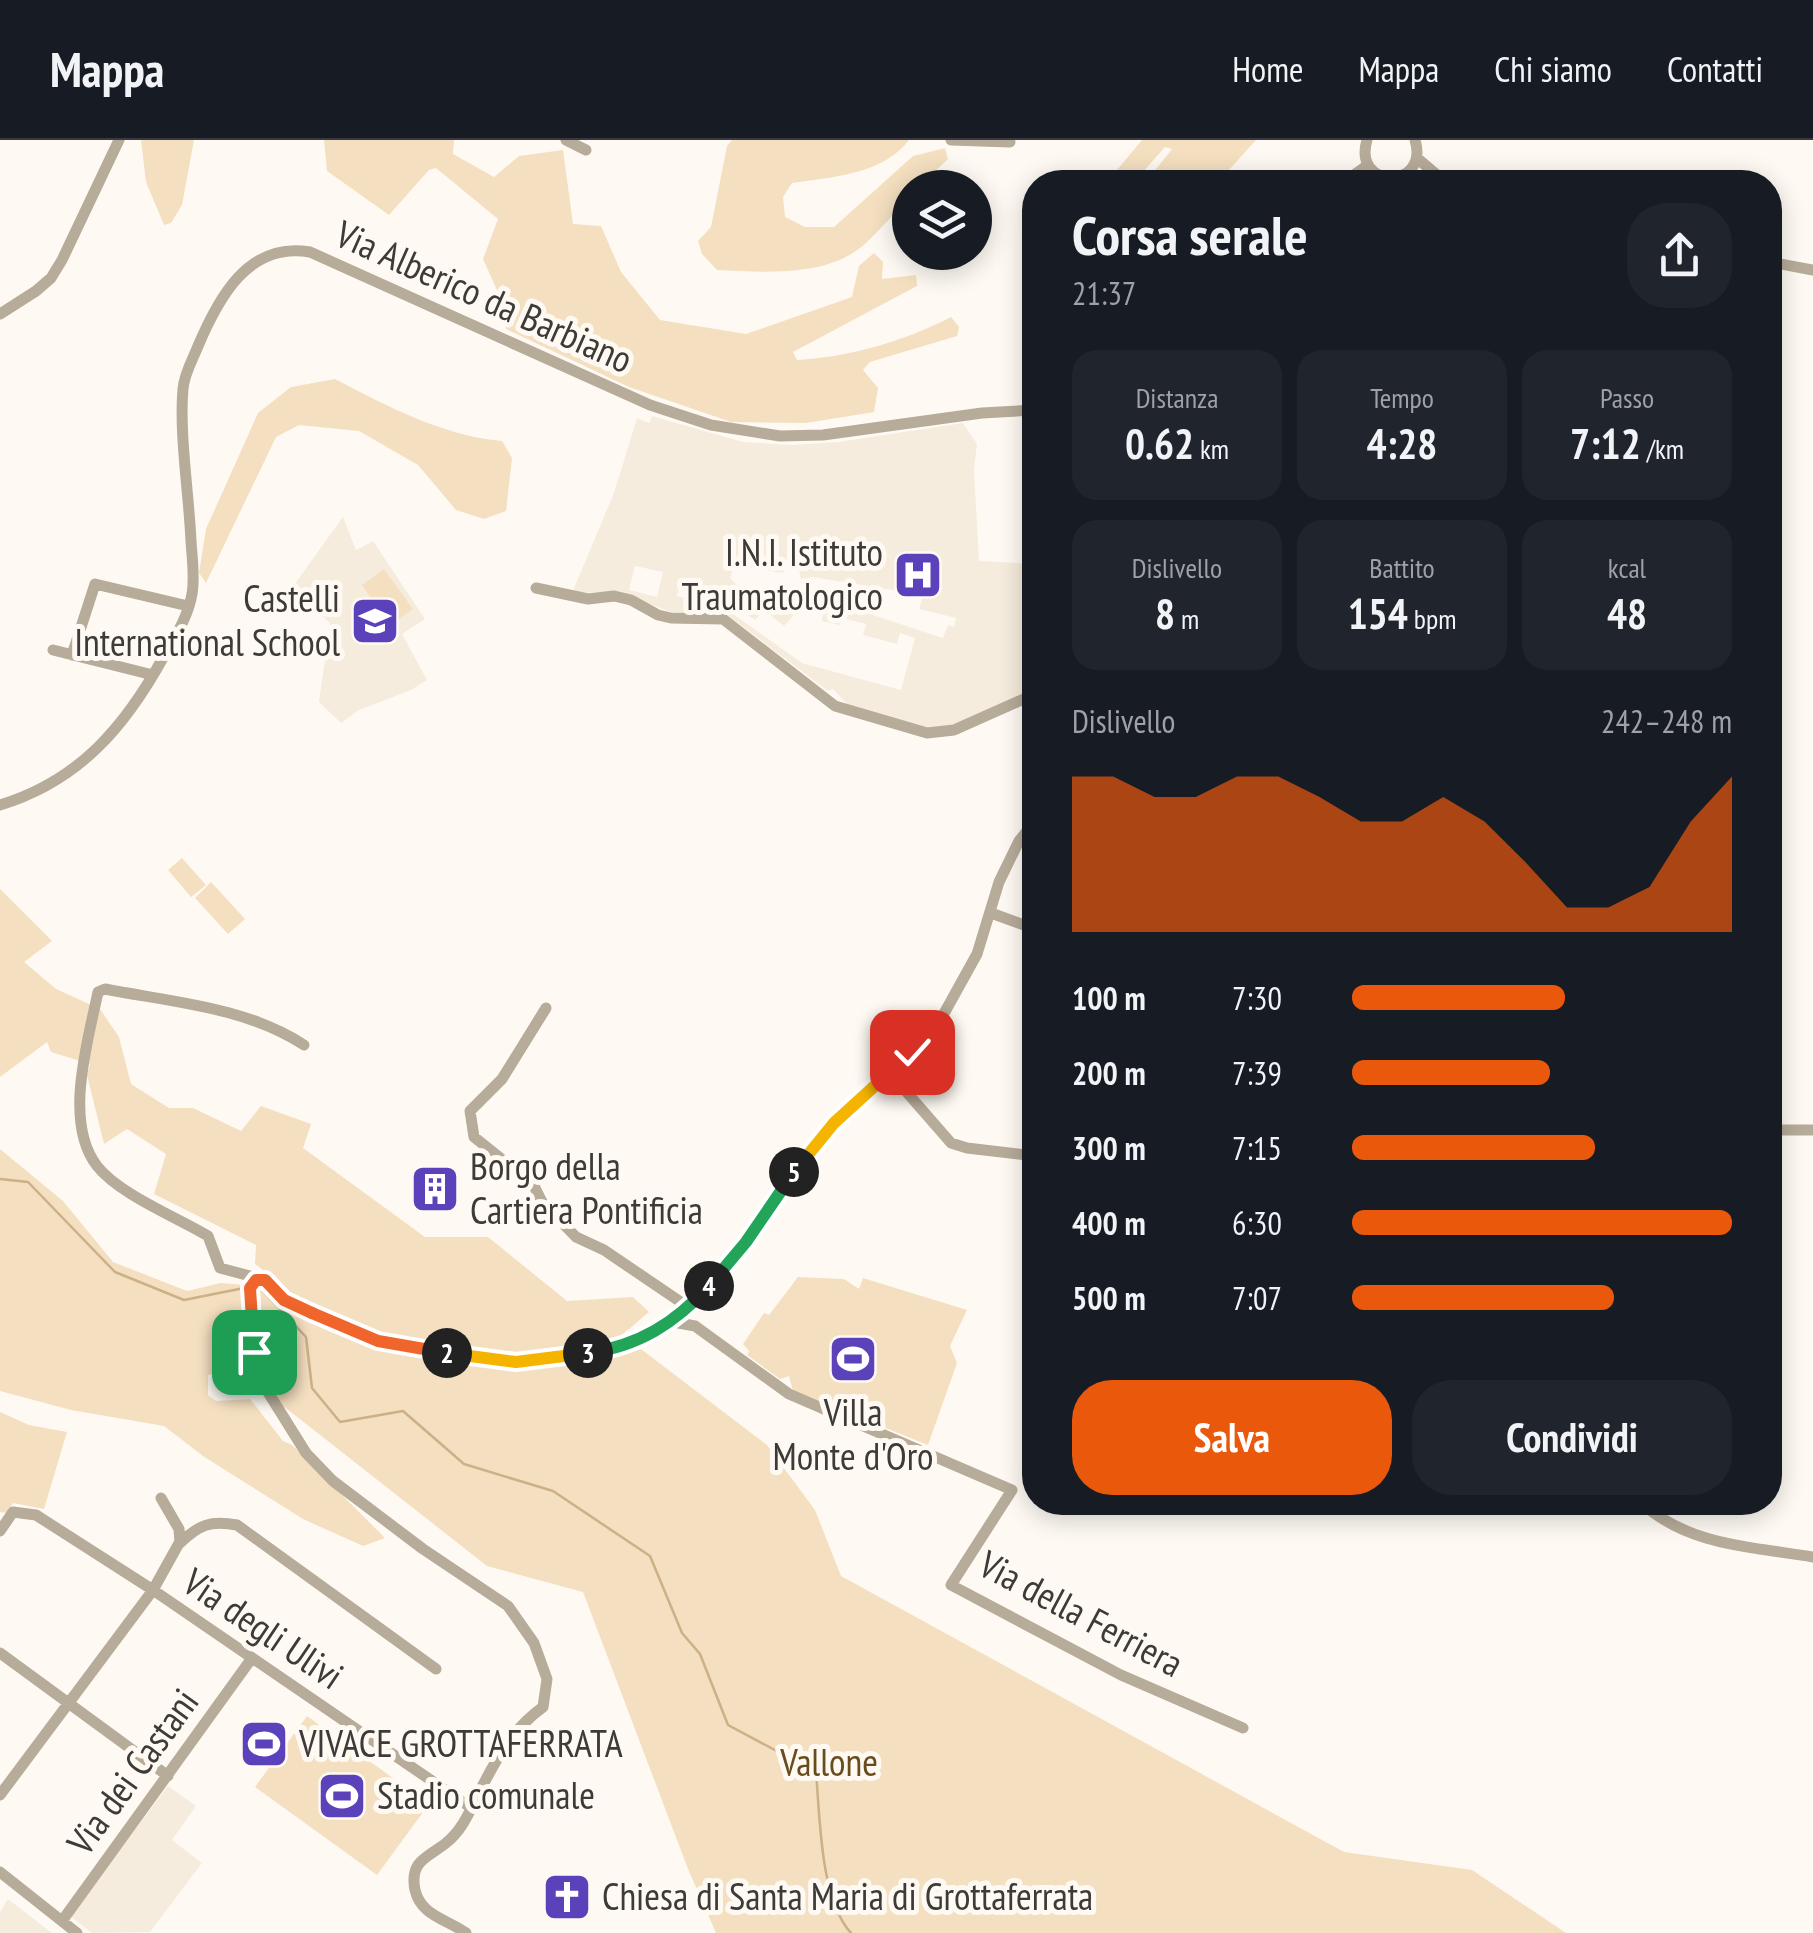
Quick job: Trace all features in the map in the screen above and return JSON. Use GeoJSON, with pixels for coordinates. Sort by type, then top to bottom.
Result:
{"type":"FeatureCollection","features":[{"type":"Feature","properties":{"kind":"street"},"geometry":{"type":"LineString","coordinates":[[0,314],[50,278],[118,140]]}},
{"type":"Feature","properties":{"kind":"street"},"geometry":{"type":"LineString","coordinates":[[566,140],[586,150]]}},
{"type":"Feature","properties":{"kind":"street"},"geometry":{"type":"LineString","coordinates":[[951,140],[1010,142]]}},
{"type":"Feature","properties":{"kind":"street"},"geometry":{"type":"LineString","coordinates":[[1367,140],[1364,149],[1368,165],[1374,170]]}},
{"type":"Feature","properties":{"kind":"street"},"geometry":{"type":"LineString","coordinates":[[1410,170],[1417,158],[1415,140]]}},
{"type":"Feature","properties":{"kind":"street"},"geometry":{"type":"LineString","coordinates":[[1417,158],[1430,170]]}},
{"type":"Feature","properties":{"kind":"street"},"geometry":{"type":"LineString","coordinates":[[1361,170],[1368,165]]}},
{"type":"Feature","properties":{"kind":"street","name":"Via Alberico da Barbiano"},"geometry":{"type":"LineString","coordinates":[[0,805],[47,787],[86,762],[120,726],[153,676],[188,606],[194,582],[183,385],[226,289],[246,270],[284,253],[310,252],[650,405],[711,424],[780,436],[822,436],[1022,411]]}},
{"type":"Feature","properties":{"kind":"street"},"geometry":{"type":"LineString","coordinates":[[1782,264],[1813,270]]}},
{"type":"Feature","properties":{"kind":"street"},"geometry":{"type":"LineString","coordinates":[[72,655],[95,584],[188,606]]}},
{"type":"Feature","properties":{"kind":"street"},"geometry":{"type":"LineString","coordinates":[[536,588],[577,597],[614,596],[672,618],[723,620],[835,706],[927,733],[954,730],[1022,700]]}},
{"type":"Feature","properties":{"kind":"street"},"geometry":{"type":"LineString","coordinates":[[53,650],[153,676]]}},
{"type":"Feature","properties":{"kind":"street"},"geometry":{"type":"LineString","coordinates":[[304,1045],[275,1026],[210,1008],[98,992],[79,1084],[88,1151],[98,1168],[119,1185],[208,1236],[220,1268],[265,1280],[284,1300],[378,1341],[516,1362],[601,1352],[673,1322],[688,1308],[746,1242],[806,1156],[845,1112],[927,1036],[970,970],[992,913],[999,882],[1022,837]]}},
{"type":"Feature","properties":{"kind":"street"},"geometry":{"type":"LineString","coordinates":[[992,913],[1022,924]]}},
{"type":"Feature","properties":{"kind":"street"},"geometry":{"type":"LineString","coordinates":[[546,1008],[502,1078],[470,1111],[474,1137],[533,1184],[542,1202],[576,1237],[604,1250],[688,1308]]}},
{"type":"Feature","properties":{"kind":"street"},"geometry":{"type":"LineString","coordinates":[[890,1073],[951,1143],[1022,1154]]}},
{"type":"Feature","properties":{"kind":"street"},"geometry":{"type":"LineString","coordinates":[[1782,1130],[1813,1130]]}},
{"type":"Feature","properties":{"kind":"street"},"geometry":{"type":"LineString","coordinates":[[254,1352],[250,1288],[256,1280]]}},
{"type":"Feature","properties":{"kind":"street","name":"Via della Ferriera"},"geometry":{"type":"LineString","coordinates":[[673,1322],[695,1326],[789,1394],[1012,1490],[951,1585],[1120,1676],[1243,1728]]}},
{"type":"Feature","properties":{"kind":"street"},"geometry":{"type":"LineString","coordinates":[[261,1381],[306,1453],[333,1481],[423,1549],[508,1606],[534,1643],[547,1678],[543,1708],[511,1735],[473,1809],[444,1845],[425,1855],[415,1872],[415,1888],[423,1907],[466,1933]]}},
{"type":"Feature","properties":{"kind":"street"},"geometry":{"type":"LineString","coordinates":[[161,1498],[182,1540]]}},
{"type":"Feature","properties":{"kind":"street","name":"Via degli Ulivi"},"geometry":{"type":"LineString","coordinates":[[0,1531],[13,1512],[36,1514],[473,1809]]}},
{"type":"Feature","properties":{"kind":"street"},"geometry":{"type":"LineString","coordinates":[[1658,1515],[1720,1543],[1813,1557]]}},
{"type":"Feature","properties":{"kind":"street"},"geometry":{"type":"LineString","coordinates":[[0,1796],[152,1590],[182,1540],[199,1525],[219,1521],[236,1524],[436,1669]]}},
{"type":"Feature","properties":{"kind":"street"},"geometry":{"type":"LineString","coordinates":[[0,1653],[168,1776]]}},
{"type":"Feature","properties":{"kind":"street","name":"Via dei Castani"},"geometry":{"type":"LineString","coordinates":[[62,1921],[252,1658]]}},
{"type":"Feature","properties":{"kind":"street"},"geometry":{"type":"LineString","coordinates":[[0,1872],[77,1933]]}},
{"type":"Feature","properties":{"kind":"shaded area","name":"I.N.I. Istituto Traumatologico"},"geometry":{"type":"Polygon","coordinates":[[[652,416],[743,442],[791,445],[963,423],[977,444],[974,470],[979,561],[1022,563],[1022,697],[936,730],[849,706],[833,689],[828,691],[726,614],[671,612],[615,592],[572,593],[614,493],[637,418],[649,423],[652,416]],[[787,562],[783,573],[734,566],[730,578],[738,586],[823,608],[825,603],[867,613],[943,638],[948,625],[954,627],[956,618],[919,609],[923,595],[813,577],[801,579],[798,565],[787,562]],[[635,566],[629,590],[657,597],[663,572],[635,566]],[[680,584],[677,596],[722,606],[802,663],[901,690],[915,638],[900,633],[897,644],[863,635],[866,624],[842,618],[840,625],[822,621],[823,614],[800,608],[784,626],[764,610],[755,620],[725,599],[725,594],[680,584]]]}},
{"type":"Feature","properties":{"kind":"shaded area","name":"Castelli International School"},"geometry":{"type":"Polygon","coordinates":[[[343,517],[356,550],[373,541],[425,619],[402,634],[427,680],[359,710],[341,723],[319,702],[330,623],[291,589],[343,517]]]}},
{"type":"Feature","properties":{"kind":"shaded area"},"geometry":{"type":"Polygon","coordinates":[[[168,1786],[196,1806],[172,1840],[202,1863],[150,1932],[92,1933],[70,1916],[168,1786]]]}},
{"type":"Feature","properties":{"kind":"shaded area"},"geometry":{"type":"Polygon","coordinates":[[[8,1899],[52,1933],[0,1933],[0,1912],[8,1899]]]}},
{"type":"Feature","properties":{"kind":"green space"},"geometry":{"type":"Polygon","coordinates":[[[141,140],[194,140],[182,205],[171,223],[164,225],[146,182],[141,140]]]}},
{"type":"Feature","properties":{"kind":"green space"},"geometry":{"type":"Polygon","coordinates":[[[324,140],[454,140],[453,154],[494,177],[519,156],[563,150],[573,224],[601,226],[621,272],[660,320],[746,334],[852,297],[859,266],[874,253],[883,262],[882,279],[916,275],[917,286],[793,352],[797,360],[876,346],[951,317],[959,327],[957,336],[870,362],[863,370],[878,388],[874,412],[806,423],[731,422],[629,387],[506,329],[502,301],[483,259],[498,219],[436,168],[429,170],[389,215],[327,171],[324,140]]]}},
{"type":"Feature","properties":{"kind":"green space"},"geometry":{"type":"Polygon","coordinates":[[[732,140],[909,140],[872,167],[792,183],[783,197],[785,217],[805,227],[834,227],[892,175],[892,216],[873,237],[835,262],[796,270],[755,272],[717,270],[702,254],[698,241],[711,227],[727,146],[732,140]]]}},
{"type":"Feature","properties":{"kind":"green space"},"geometry":{"type":"Polygon","coordinates":[[[1142,140],[1256,140],[1229,170],[1155,170],[1172,149],[1165,147],[1145,170],[1117,170],[1142,140]]]}},
{"type":"Feature","properties":{"kind":"green space"},"geometry":{"type":"Polygon","coordinates":[[[945,148],[948,159],[936,170],[897,170],[913,156],[945,148]]]}},
{"type":"Feature","properties":{"kind":"green space"},"geometry":{"type":"Polygon","coordinates":[[[335,379],[437,426],[502,441],[512,458],[506,511],[484,519],[456,510],[418,465],[359,431],[299,425],[276,437],[206,583],[199,573],[206,529],[258,413],[291,387],[335,379]]]}},
{"type":"Feature","properties":{"kind":"green space"},"geometry":{"type":"Polygon","coordinates":[[[384,569],[413,609],[390,625],[362,585],[384,569]]]}},
{"type":"Feature","properties":{"kind":"green space"},"geometry":{"type":"Polygon","coordinates":[[[182,858],[206,885],[191,897],[168,870],[182,858]]]}},
{"type":"Feature","properties":{"kind":"green space"},"geometry":{"type":"Polygon","coordinates":[[[211,882],[245,919],[228,934],[195,898],[211,882]]]}},
{"type":"Feature","properties":{"kind":"green space"},"geometry":{"type":"Polygon","coordinates":[[[0,889],[52,941],[24,962],[56,989],[100,1009],[119,1037],[131,1084],[169,1108],[193,1108],[241,1131],[261,1106],[311,1124],[303,1148],[425,1237],[488,1237],[567,1301],[633,1297],[649,1312],[623,1334],[605,1343],[528,1356],[487,1355],[407,1342],[331,1316],[296,1298],[255,1264],[256,1245],[154,1194],[166,1154],[127,1129],[104,1144],[87,1075],[90,1064],[51,1052],[47,1042],[0,1077],[0,889]]]}},
{"type":"Feature","properties":{"kind":"green space"},"geometry":{"type":"Polygon","coordinates":[[[0,1149],[63,1201],[113,1262],[187,1291],[221,1283],[245,1285],[247,1330],[235,1333],[235,1360],[226,1363],[224,1371],[208,1375],[208,1395],[216,1401],[250,1399],[283,1441],[292,1445],[385,1538],[363,1546],[303,1519],[203,1456],[164,1426],[71,1410],[0,1391],[0,1149]]]}},
{"type":"Feature","properties":{"kind":"green space","name":"Villa Monte d'Oro"},"geometry":{"type":"Polygon","coordinates":[[[798,1277],[844,1279],[859,1289],[863,1278],[967,1310],[950,1346],[957,1363],[928,1445],[793,1391],[789,1376],[780,1379],[747,1355],[749,1351],[743,1344],[764,1313],[769,1315],[798,1277]]]}},
{"type":"Feature","properties":{"kind":"green space","name":"Vallone"},"geometry":{"type":"Polygon","coordinates":[[[259,1290],[373,1346],[513,1367],[637,1346],[767,1445],[815,1510],[841,1576],[1344,1852],[1472,1870],[1566,1933],[716,1933],[583,1592],[487,1566],[273,1398],[263,1355],[259,1290]]]}},
{"type":"Feature","properties":{"kind":"green space"},"geometry":{"type":"Polygon","coordinates":[[[0,1412],[29,1425],[67,1432],[44,1509],[13,1503],[7,1513],[0,1512],[0,1412]]]}},
{"type":"Feature","properties":{"kind":"green space","name":"Stadio comunale"},"geometry":{"type":"Polygon","coordinates":[[[307,1716],[429,1804],[377,1875],[255,1787],[307,1716]]]}},
{"type":"Feature","properties":{"kind":"waterway"},"geometry":{"type":"LineString","coordinates":[[0,1179],[28,1182],[115,1272],[184,1300],[244,1288]]}},
{"type":"Feature","properties":{"kind":"waterway"},"geometry":{"type":"LineString","coordinates":[[260,1288],[306,1337],[312,1388],[340,1422],[403,1411],[464,1464],[553,1491],[650,1556],[682,1633],[700,1654],[728,1725],[816,1772],[827,1879],[833,1900],[851,1933]]}},
{"type":"Feature","properties":{"kind":"tunnel"},"geometry":{"type":"LineString","coordinates":[[254,1352],[261,1381]]}},
{"type":"Feature","properties":{"kind":"place","name":"I.N.I. Istituto Traumatologico"},"geometry":{"type":"Point","coordinates":[918,575]}},
{"type":"Feature","properties":{"kind":"place","name":"Castelli International School"},"geometry":{"type":"Point","coordinates":[375,621]}},
{"type":"Feature","properties":{"kind":"place","name":"Borgo della Cartiera Pontificia"},"geometry":{"type":"Point","coordinates":[435,1189]}},
{"type":"Feature","properties":{"kind":"place","name":"Villa Monte d'Oro"},"geometry":{"type":"Point","coordinates":[853,1359]}},
{"type":"Feature","properties":{"kind":"place","name":"VIVACE GROTTAFERRATA"},"geometry":{"type":"Point","coordinates":[264,1744]}},
{"type":"Feature","properties":{"kind":"place","name":"Stadio comunale"},"geometry":{"type":"Point","coordinates":[342,1796]}},
{"type":"Feature","properties":{"kind":"place","name":"Chiesa di Santa Maria di Grottaferrata"},"geometry":{"type":"Point","coordinates":[567,1897]}},
{"type":"Feature","properties":{"kind":"route"},"geometry":{"type":"LineString","coordinates":[[254,1352],[250,1288],[258,1279],[268,1282],[284,1300],[378,1341],[436,1352],[516,1362],[601,1352],[637,1340],[673,1322],[705,1290],[746,1242],[806,1156],[845,1112],[912,1052]]}}]}
